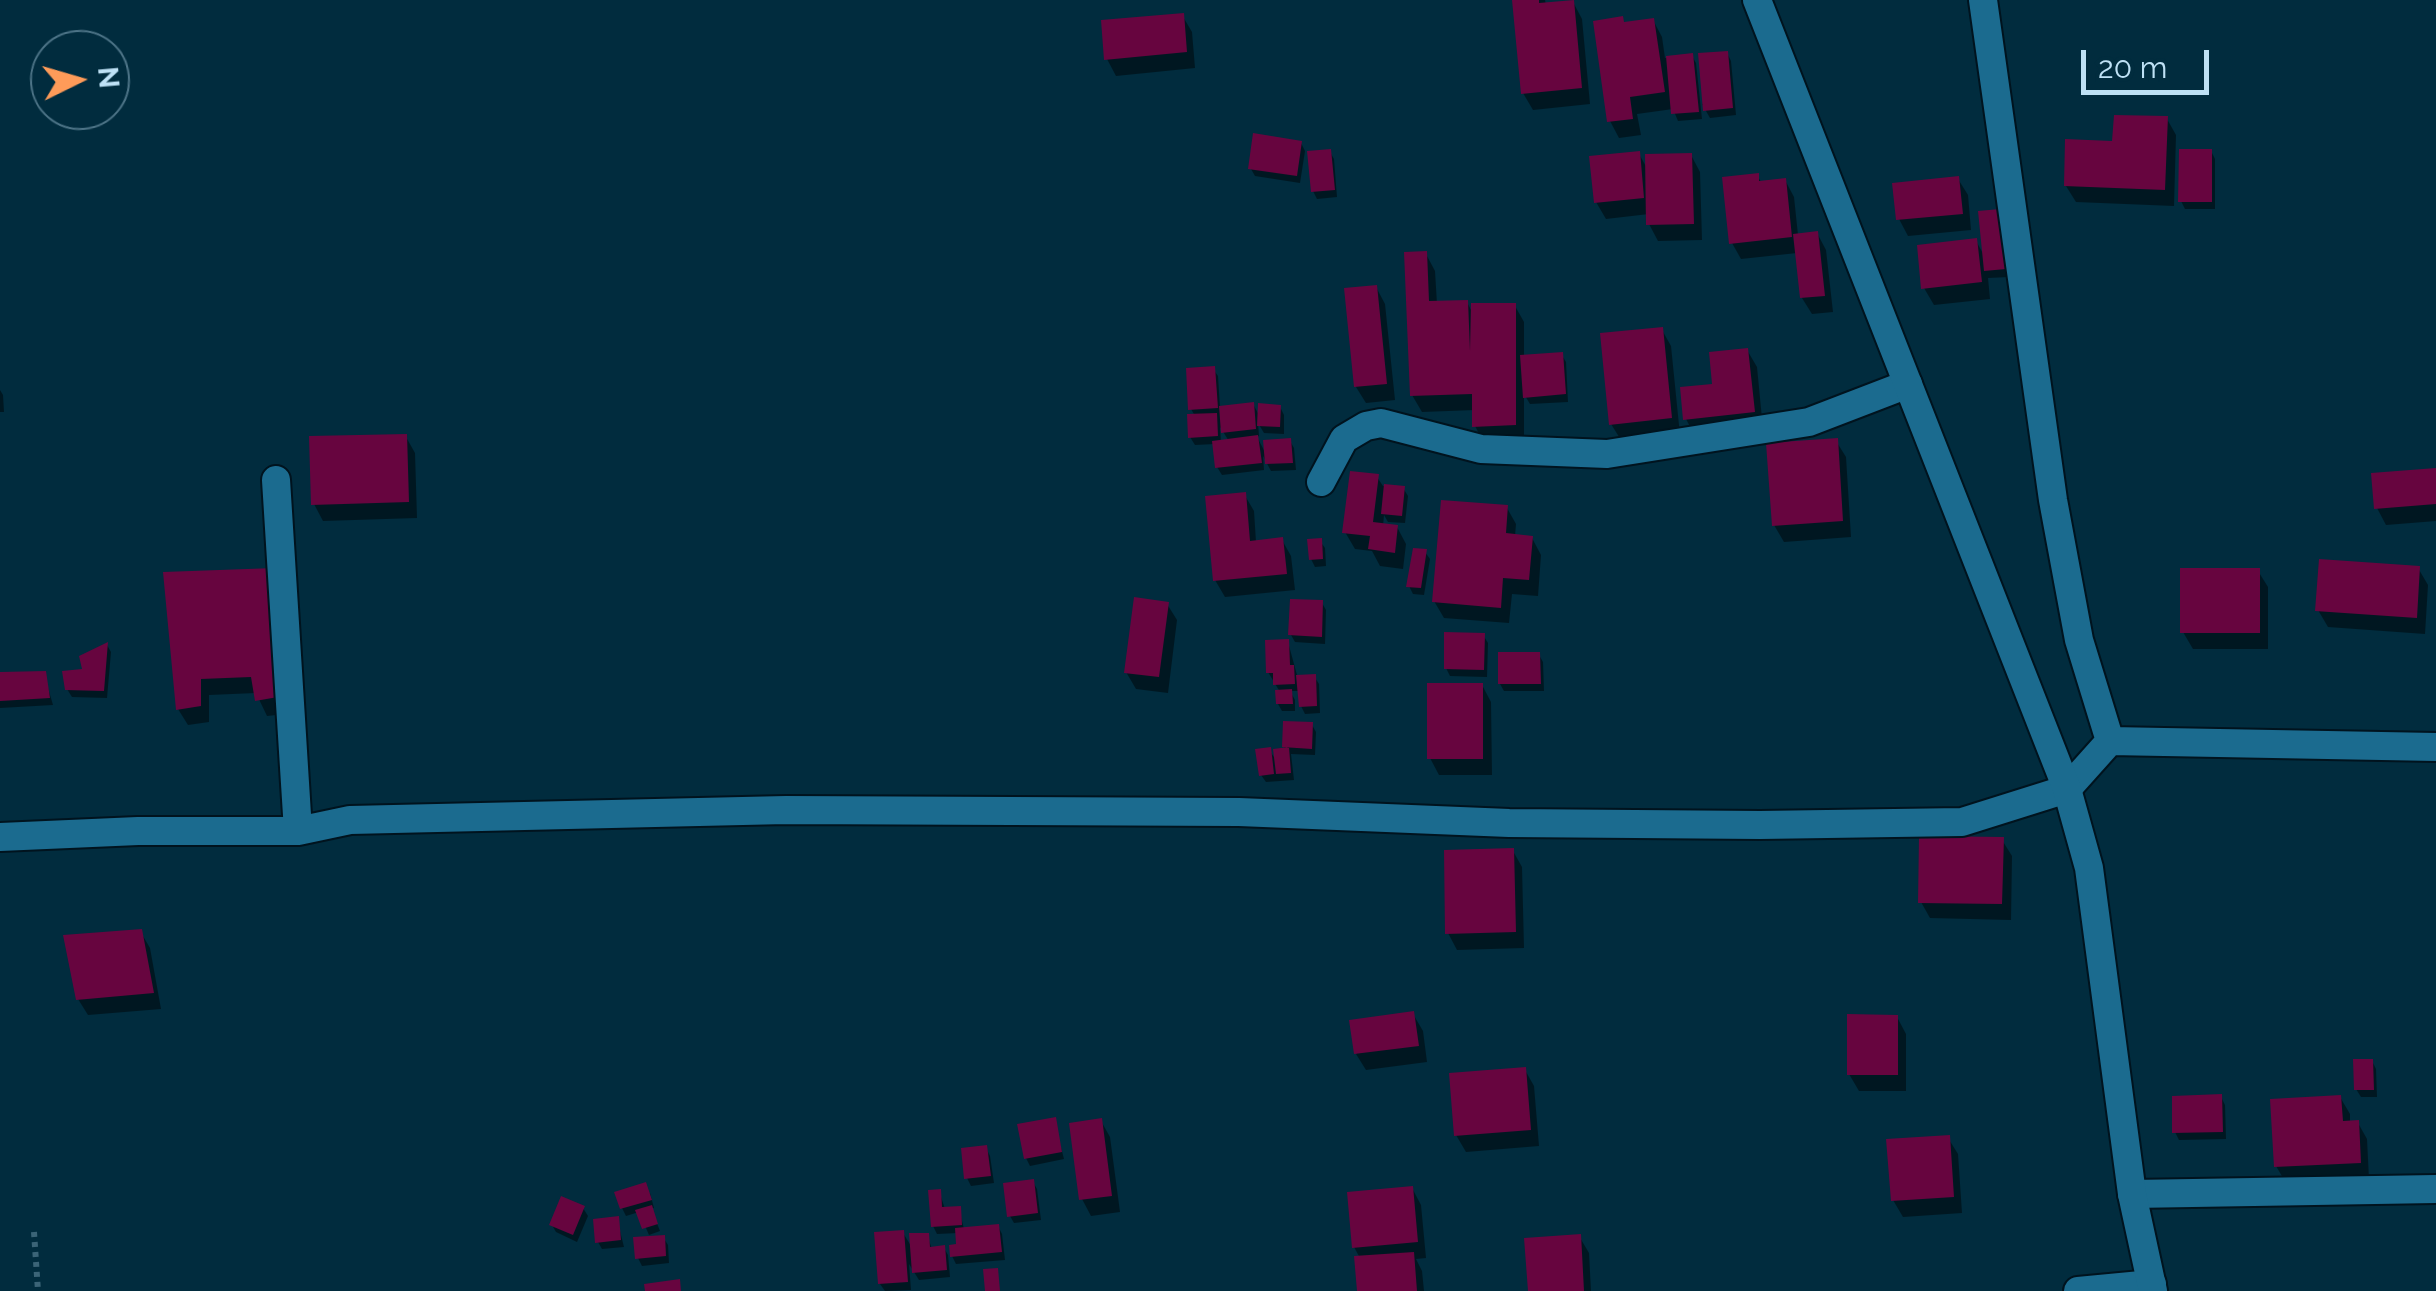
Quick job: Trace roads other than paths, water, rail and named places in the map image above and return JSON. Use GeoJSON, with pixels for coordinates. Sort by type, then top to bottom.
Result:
{"type":"FeatureCollection","features":[{"type":"Feature","properties":{"kind":"street"},"geometry":{"type":"LineString","coordinates":[[1756,0],[2067,789],[2089,868],[2132,1194],[2153,1288],[2078,1291]]}},
{"type":"Feature","properties":{"kind":"street"},"geometry":{"type":"LineString","coordinates":[[1983,0],[2052,500],[2079,640],[2110,741]]}},
{"type":"Feature","properties":{"kind":"street"},"geometry":{"type":"LineString","coordinates":[[1321,482],[1344,440],[1366,426],[1382,423],[1481,448],[1607,454],[1809,422],[1908,384]]}},
{"type":"Feature","properties":{"kind":"street"},"geometry":{"type":"LineString","coordinates":[[276,480],[298,831]]}},
{"type":"Feature","properties":{"kind":"street"},"geometry":{"type":"LineString","coordinates":[[0,837],[138,831],[298,831],[350,820],[786,810],[1238,812],[1528,823],[1962,822],[2067,789],[2110,741],[2436,747]]}},
{"type":"Feature","properties":{"kind":"street"},"geometry":{"type":"LineString","coordinates":[[2132,1194],[2436,1189]]}}]}
